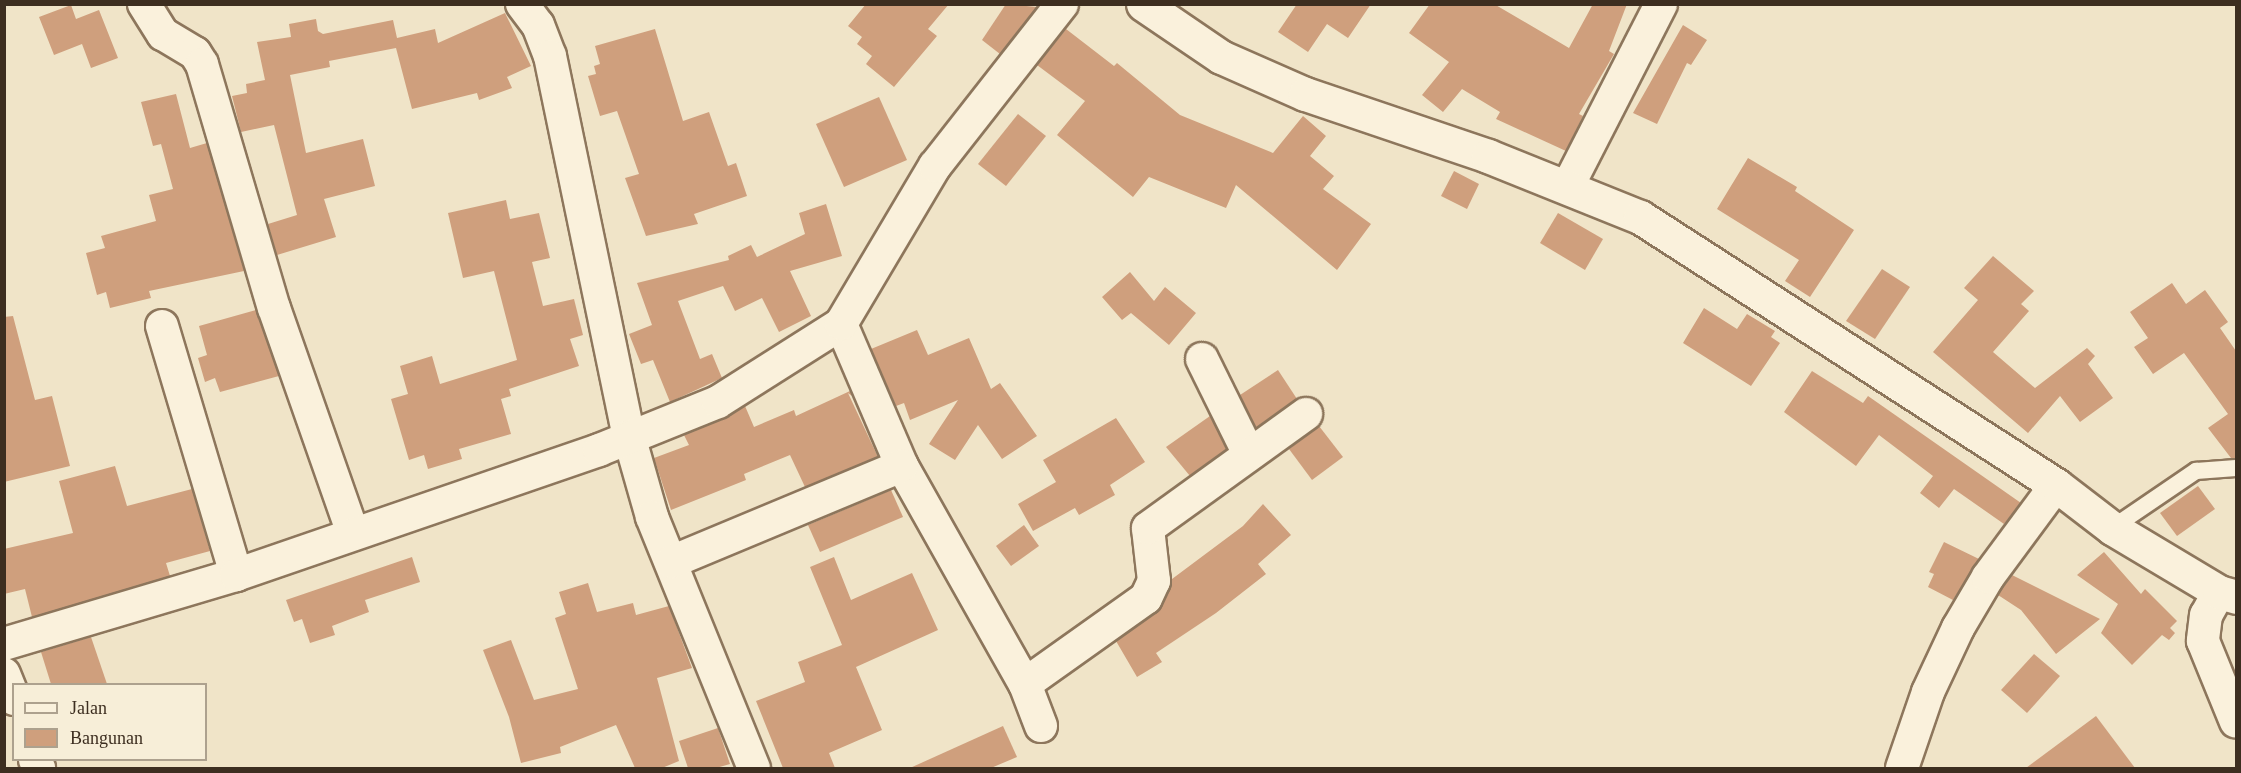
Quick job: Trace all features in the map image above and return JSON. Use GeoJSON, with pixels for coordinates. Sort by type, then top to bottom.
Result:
{"type":"FeatureCollection","features":[{"type":"Feature","properties":{"kind":"main road"},"geometry":{"type":"LineString","coordinates":[[1143,4],[1221,57],[1305,94],[1568,186],[1640,217],[2056,485],[2112,528],[2228,595]]}},
{"type":"Feature","properties":{"kind":"street"},"geometry":{"type":"LineString","coordinates":[[144,4],[164,34],[195,53],[202,64],[274,308],[353,534]]}},
{"type":"Feature","properties":{"kind":"street"},"geometry":{"type":"LineString","coordinates":[[522,4],[538,25],[550,56],[629,436],[652,517],[754,768]]}},
{"type":"Feature","properties":{"kind":"street"},"geometry":{"type":"LineString","coordinates":[[4,644],[236,575],[599,450],[718,402],[841,324],[934,166],[1062,4]]}},
{"type":"Feature","properties":{"kind":"street"},"geometry":{"type":"LineString","coordinates":[[1568,186],[1661,4]]}},
{"type":"Feature","properties":{"kind":"street"},"geometry":{"type":"LineString","coordinates":[[841,324],[902,466],[1025,684],[1041,726]]}},
{"type":"Feature","properties":{"kind":"street"},"geometry":{"type":"LineString","coordinates":[[162,326],[236,575]]}},
{"type":"Feature","properties":{"kind":"street"},"geometry":{"type":"LineString","coordinates":[[1202,359],[1249,454]]}},
{"type":"Feature","properties":{"kind":"street"},"geometry":{"type":"LineString","coordinates":[[1025,684],[1146,598],[1154,581],[1148,528],[1306,414]]}},
{"type":"Feature","properties":{"kind":"street"},"geometry":{"type":"LineString","coordinates":[[671,562],[902,466]]}},
{"type":"Feature","properties":{"kind":"street"},"geometry":{"type":"LineString","coordinates":[[1902,768],[1928,692],[1958,628],[1988,577],[2056,485]]}},
{"type":"Feature","properties":{"kind":"street"},"geometry":{"type":"LineString","coordinates":[[2228,595],[2206,615],[2204,641],[2236,722]]}},
{"type":"Feature","properties":{"kind":"street"},"geometry":{"type":"LineString","coordinates":[[4,674],[12,694]]}},
{"type":"Feature","properties":{"kind":"lane"},"geometry":{"type":"LineString","coordinates":[[2112,528],[2196,471],[2236,468]]}},
{"type":"Feature","properties":{"kind":"building"},"geometry":{"type":"Polygon","coordinates":[[[866,4],[949,4],[928,29],[937,36],[894,87],[866,64],[872,56],[857,44],[862,37],[848,26],[866,4]]]}},
{"type":"Feature","properties":{"kind":"building"},"geometry":{"type":"Polygon","coordinates":[[[1006,4],[1037,7],[1000,54],[982,40],[1006,4]]]}},
{"type":"Feature","properties":{"kind":"building"},"geometry":{"type":"Polygon","coordinates":[[[1297,4],[1371,4],[1348,38],[1327,24],[1308,52],[1278,32],[1297,4]]]}},
{"type":"Feature","properties":{"kind":"building"},"geometry":{"type":"Polygon","coordinates":[[[1430,4],[1494,4],[1569,48],[1593,4],[1627,4],[1609,51],[1614,54],[1579,114],[1583,116],[1566,151],[1496,119],[1500,112],[1462,89],[1443,112],[1422,95],[1449,62],[1409,33],[1430,4]]]}},
{"type":"Feature","properties":{"kind":"building"},"geometry":{"type":"Polygon","coordinates":[[[71,5],[76,19],[99,10],[118,58],[91,68],[82,44],[54,55],[39,17],[71,5]]]}},
{"type":"Feature","properties":{"kind":"building"},"geometry":{"type":"Polygon","coordinates":[[[505,13],[531,66],[507,77],[512,88],[479,100],[477,93],[412,109],[396,48],[329,61],[330,67],[290,75],[306,153],[363,139],[375,186],[324,199],[336,237],[277,255],[268,224],[297,215],[274,125],[241,132],[232,96],[247,93],[246,84],[265,80],[257,42],[291,37],[289,24],[316,19],[318,31],[323,34],[393,20],[397,38],[435,29],[438,43],[505,13]]]}},
{"type":"Feature","properties":{"kind":"building"},"geometry":{"type":"Polygon","coordinates":[[[1683,25],[1707,40],[1691,65],[1687,63],[1657,124],[1633,113],[1683,25]]]}},
{"type":"Feature","properties":{"kind":"building"},"geometry":{"type":"Polygon","coordinates":[[[655,29],[683,121],[709,112],[728,166],[736,163],[747,196],[694,214],[698,224],[646,236],[625,178],[639,174],[617,111],[600,116],[588,76],[596,74],[594,66],[600,64],[595,46],[655,29]]]}},
{"type":"Feature","properties":{"kind":"building"},"geometry":{"type":"Polygon","coordinates":[[[1066,29],[1114,66],[1117,63],[1180,115],[1273,153],[1303,116],[1326,136],[1310,156],[1334,176],[1323,189],[1371,224],[1337,270],[1236,185],[1226,208],[1149,177],[1133,197],[1057,135],[1085,101],[1037,65],[1066,29]]]}},
{"type":"Feature","properties":{"kind":"building"},"geometry":{"type":"Polygon","coordinates":[[[176,94],[190,148],[207,143],[244,271],[149,291],[151,298],[110,308],[106,292],[97,295],[86,253],[105,248],[101,236],[156,221],[149,195],[173,189],[161,144],[153,146],[141,102],[176,94]]]}},
{"type":"Feature","properties":{"kind":"building"},"geometry":{"type":"Polygon","coordinates":[[[879,97],[907,160],[844,187],[816,124],[879,97]]]}},
{"type":"Feature","properties":{"kind":"building"},"geometry":{"type":"Polygon","coordinates":[[[1018,114],[1046,136],[1006,186],[978,164],[1018,114]]]}},
{"type":"Feature","properties":{"kind":"building"},"geometry":{"type":"Polygon","coordinates":[[[1748,158],[1797,187],[1795,191],[1854,230],[1810,297],[1785,281],[1799,260],[1717,209],[1748,158]]]}},
{"type":"Feature","properties":{"kind":"building"},"geometry":{"type":"Polygon","coordinates":[[[1454,171],[1479,184],[1467,209],[1441,196],[1454,171]]]}},
{"type":"Feature","properties":{"kind":"building"},"geometry":{"type":"Polygon","coordinates":[[[506,200],[510,219],[539,213],[550,258],[532,262],[543,306],[574,299],[583,335],[570,339],[579,366],[509,389],[511,396],[501,399],[511,434],[459,449],[462,459],[428,469],[424,455],[409,460],[391,399],[408,394],[400,366],[432,356],[440,384],[517,360],[494,271],[463,278],[448,213],[506,200]]]}},
{"type":"Feature","properties":{"kind":"building"},"geometry":{"type":"Polygon","coordinates":[[[826,204],[842,256],[790,271],[811,316],[779,332],[762,298],[735,311],[723,286],[678,301],[700,359],[712,354],[722,378],[670,402],[653,360],[641,364],[629,334],[652,325],[637,283],[729,260],[728,256],[751,245],[757,257],[805,234],[799,213],[826,204]]]}},
{"type":"Feature","properties":{"kind":"building"},"geometry":{"type":"Polygon","coordinates":[[[1558,213],[1603,239],[1585,270],[1540,243],[1558,213]]]}},
{"type":"Feature","properties":{"kind":"building"},"geometry":{"type":"Polygon","coordinates":[[[1993,256],[2034,291],[2021,304],[2029,311],[1993,352],[2035,388],[2087,348],[2095,356],[2088,364],[2113,398],[2080,422],[2060,396],[2028,433],[1933,352],[1978,300],[1964,288],[1993,256]]]}},
{"type":"Feature","properties":{"kind":"building"},"geometry":{"type":"Polygon","coordinates":[[[1882,269],[1910,287],[1875,339],[1846,321],[1882,269]]]}},
{"type":"Feature","properties":{"kind":"building"},"geometry":{"type":"Polygon","coordinates":[[[1130,272],[1154,301],[1165,287],[1196,313],[1169,345],[1131,313],[1122,320],[1102,297],[1130,272]]]}},
{"type":"Feature","properties":{"kind":"building"},"geometry":{"type":"Polygon","coordinates":[[[2172,283],[2186,304],[2205,290],[2228,322],[2220,328],[2236,351],[2236,458],[2231,458],[2208,428],[2228,414],[2184,353],[2153,374],[2134,347],[2148,338],[2130,312],[2172,283]]]}},
{"type":"Feature","properties":{"kind":"building"},"geometry":{"type":"Polygon","coordinates":[[[1704,308],[1737,329],[1747,314],[1775,331],[1771,337],[1780,343],[1751,386],[1683,343],[1704,308]]]}},
{"type":"Feature","properties":{"kind":"building"},"geometry":{"type":"Polygon","coordinates":[[[256,310],[279,376],[220,392],[215,378],[205,382],[198,358],[207,355],[199,326],[256,310]]]}},
{"type":"Feature","properties":{"kind":"building"},"geometry":{"type":"Polygon","coordinates":[[[13,316],[35,400],[52,396],[70,466],[4,482],[4,317],[13,316]]]}},
{"type":"Feature","properties":{"kind":"building"},"geometry":{"type":"Polygon","coordinates":[[[917,330],[928,355],[969,338],[991,389],[1000,383],[1037,436],[1002,459],[978,425],[955,460],[929,444],[958,400],[910,420],[904,403],[896,406],[871,349],[917,330]]]}},
{"type":"Feature","properties":{"kind":"building"},"geometry":{"type":"Polygon","coordinates":[[[1278,370],[1297,399],[1256,428],[1240,395],[1278,370]]]}},
{"type":"Feature","properties":{"kind":"building"},"geometry":{"type":"Polygon","coordinates":[[[1812,371],[1863,403],[1868,396],[2021,503],[2004,524],[1954,489],[1939,508],[1920,493],[1933,476],[1879,435],[1856,466],[1784,412],[1812,371]]]}},
{"type":"Feature","properties":{"kind":"building"},"geometry":{"type":"Polygon","coordinates":[[[850,391],[852,396],[848,393],[878,457],[805,487],[790,455],[744,474],[746,480],[671,510],[654,458],[689,445],[684,435],[745,406],[754,427],[794,410],[796,416],[850,391]]]}},
{"type":"Feature","properties":{"kind":"building"},"geometry":{"type":"Polygon","coordinates":[[[1210,416],[1227,449],[1190,476],[1166,447],[1210,416]]]}},
{"type":"Feature","properties":{"kind":"building"},"geometry":{"type":"Polygon","coordinates":[[[1116,418],[1145,462],[1110,485],[1115,495],[1079,515],[1075,508],[1033,531],[1018,504],[1056,482],[1043,460],[1116,418]]]}},
{"type":"Feature","properties":{"kind":"building"},"geometry":{"type":"Polygon","coordinates":[[[1319,426],[1343,457],[1312,480],[1289,449],[1319,426]]]}},
{"type":"Feature","properties":{"kind":"building"},"geometry":{"type":"Polygon","coordinates":[[[115,466],[127,506],[192,489],[210,551],[166,563],[170,576],[32,617],[25,589],[4,594],[4,549],[73,533],[59,481],[115,466]]]}},
{"type":"Feature","properties":{"kind":"building"},"geometry":{"type":"Polygon","coordinates":[[[2198,486],[2215,509],[2177,536],[2160,513],[2198,486]]]}},
{"type":"Feature","properties":{"kind":"building"},"geometry":{"type":"Polygon","coordinates":[[[891,490],[903,517],[820,552],[808,525],[891,490]]]}},
{"type":"Feature","properties":{"kind":"building"},"geometry":{"type":"Polygon","coordinates":[[[1263,504],[1291,535],[1258,564],[1266,574],[1216,613],[1156,653],[1162,662],[1137,677],[1116,641],[1157,612],[1172,579],[1243,526],[1263,504]]]}},
{"type":"Feature","properties":{"kind":"building"},"geometry":{"type":"Polygon","coordinates":[[[1024,525],[1039,546],[1011,566],[996,546],[1024,525]]]}},
{"type":"Feature","properties":{"kind":"building"},"geometry":{"type":"Polygon","coordinates":[[[1944,542],[1979,559],[1953,600],[1928,587],[1934,574],[1929,572],[1944,542]]]}},
{"type":"Feature","properties":{"kind":"building"},"geometry":{"type":"Polygon","coordinates":[[[2104,552],[2141,594],[2145,589],[2177,621],[2170,628],[2175,633],[2169,640],[2162,635],[2132,665],[2101,633],[2118,604],[2077,575],[2104,552]]]}},
{"type":"Feature","properties":{"kind":"building"},"geometry":{"type":"Polygon","coordinates":[[[412,557],[420,582],[365,600],[369,612],[332,626],[335,635],[310,643],[302,619],[294,622],[286,600],[412,557]]]}},
{"type":"Feature","properties":{"kind":"building"},"geometry":{"type":"Polygon","coordinates":[[[834,557],[851,600],[912,573],[938,630],[856,667],[882,730],[829,753],[835,768],[783,768],[756,701],[805,682],[798,662],[842,645],[810,567],[834,557]]]}},
{"type":"Feature","properties":{"kind":"building"},"geometry":{"type":"Polygon","coordinates":[[[2012,575],[2100,619],[2056,654],[2021,610],[1998,595],[2012,575]]]}},
{"type":"Feature","properties":{"kind":"building"},"geometry":{"type":"Polygon","coordinates":[[[588,583],[597,612],[633,603],[636,615],[669,606],[692,668],[657,678],[679,761],[662,768],[635,768],[616,725],[560,747],[561,753],[521,763],[509,717],[483,650],[511,640],[534,700],[578,689],[555,618],[566,614],[559,592],[588,583]]]}},
{"type":"Feature","properties":{"kind":"building"},"geometry":{"type":"Polygon","coordinates":[[[91,637],[107,683],[51,683],[41,652],[91,637]]]}},
{"type":"Feature","properties":{"kind":"building"},"geometry":{"type":"Polygon","coordinates":[[[2034,654],[2060,676],[2027,713],[2001,690],[2034,654]]]}},
{"type":"Feature","properties":{"kind":"building"},"geometry":{"type":"Polygon","coordinates":[[[2096,716],[2135,768],[2026,768],[2096,716]]]}},
{"type":"Feature","properties":{"kind":"building"},"geometry":{"type":"Polygon","coordinates":[[[1003,726],[1017,757],[991,768],[910,768],[1003,726]]]}},
{"type":"Feature","properties":{"kind":"building"},"geometry":{"type":"Polygon","coordinates":[[[718,728],[730,764],[716,768],[688,768],[679,741],[718,728]]]}}]}
